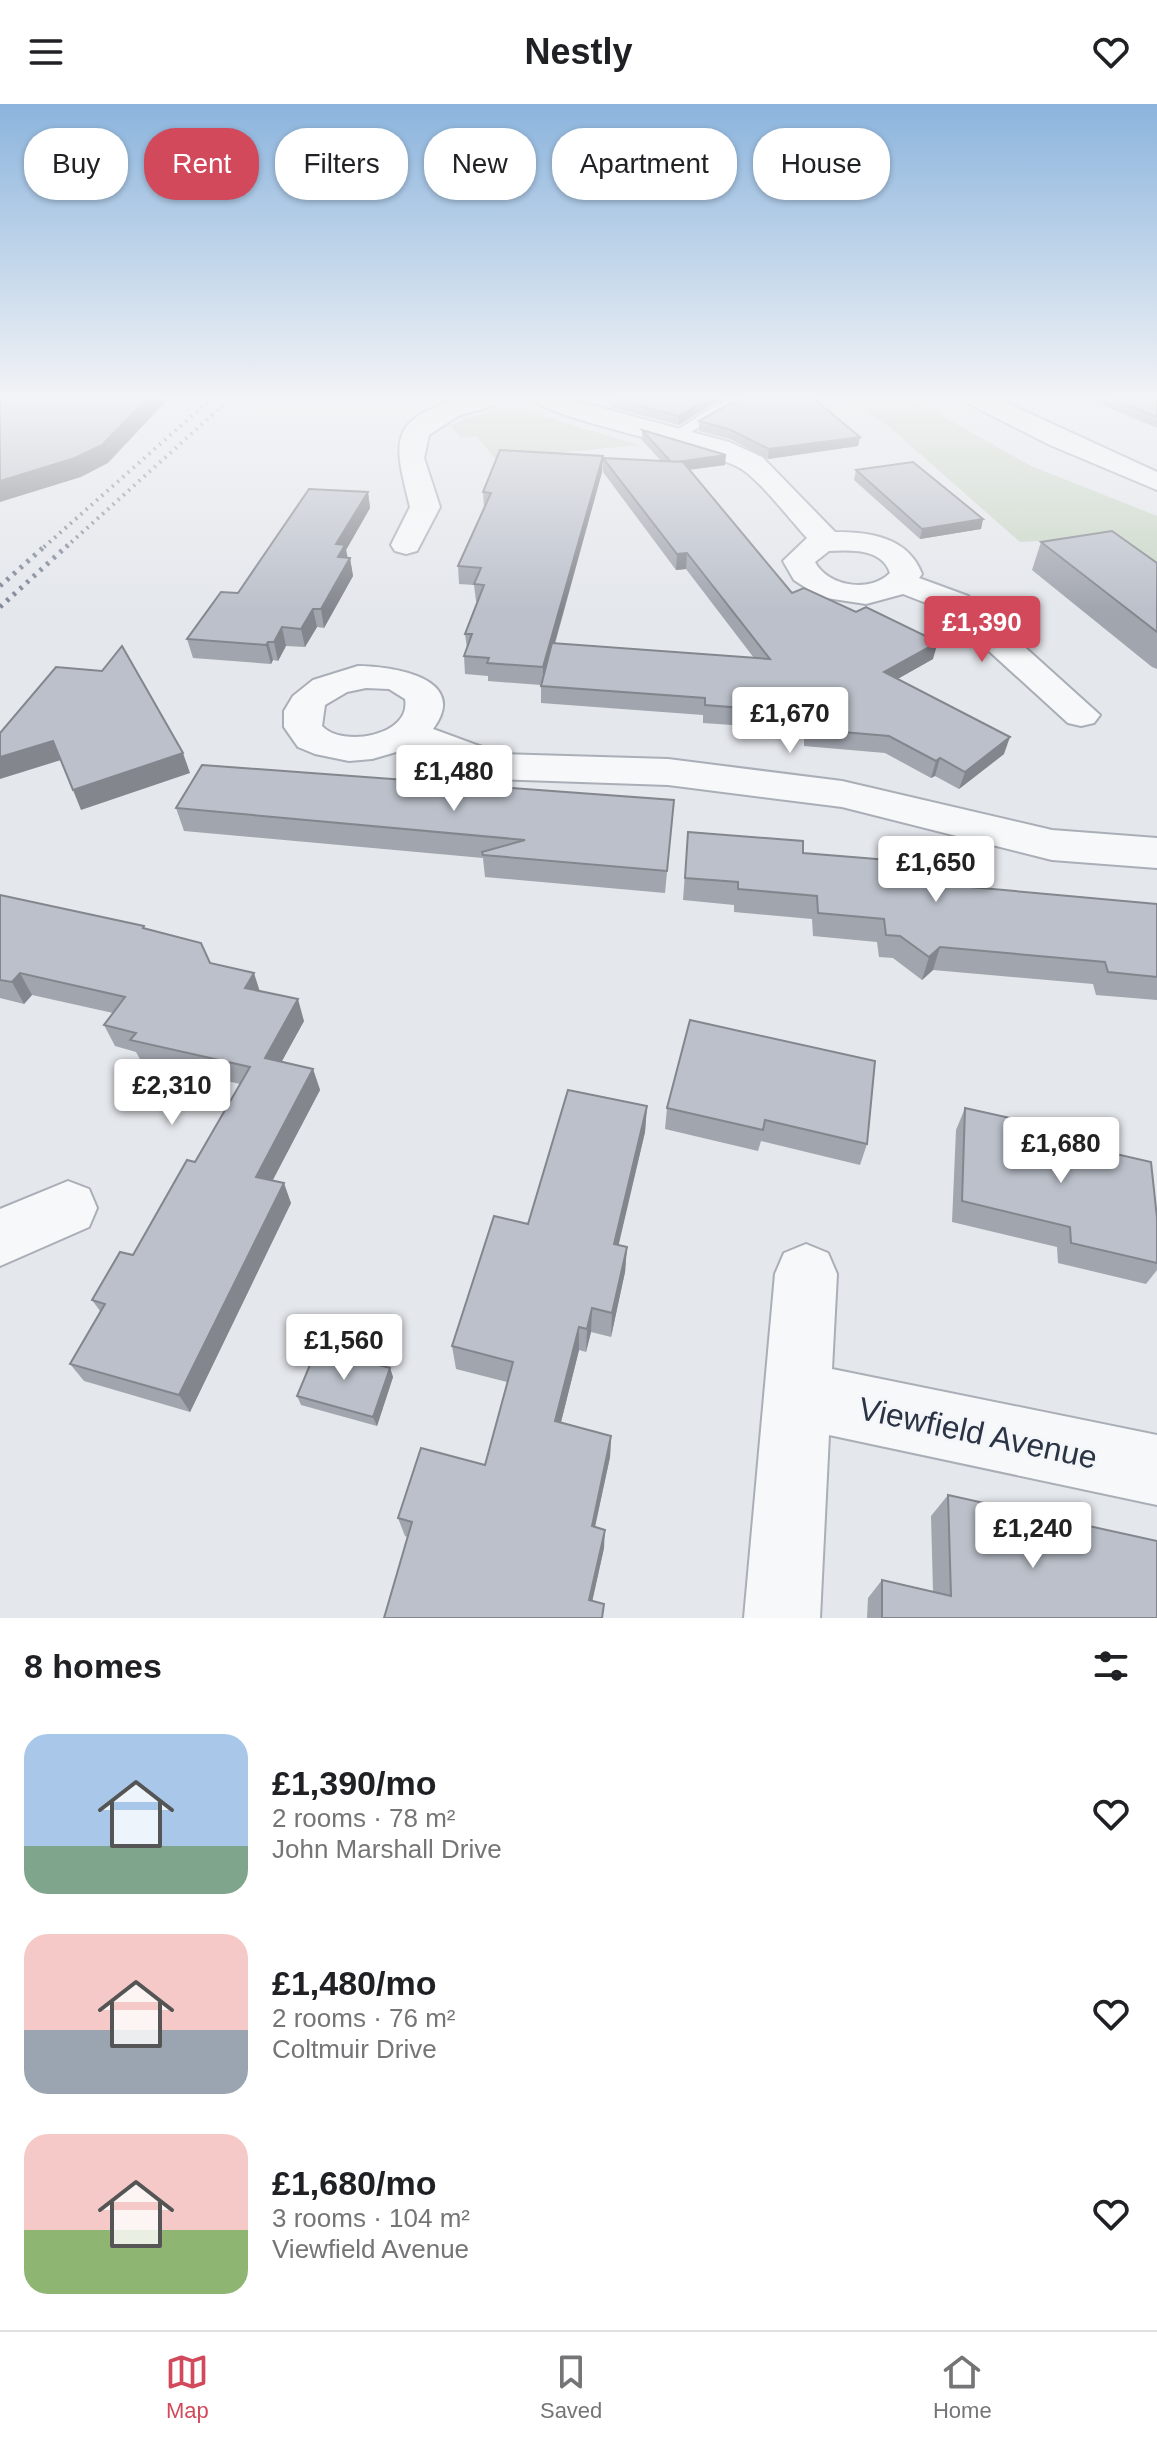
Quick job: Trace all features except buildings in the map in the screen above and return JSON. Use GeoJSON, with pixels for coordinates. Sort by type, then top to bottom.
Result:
{"type":"FeatureCollection","features":[{"type":"Feature","properties":{"kind":"street"},"geometry":{"type":"LineString","coordinates":[[406,545],[425,507],[414,470]]}},
{"type":"Feature","properties":{"kind":"street"},"geometry":{"type":"LineString","coordinates":[[758,470],[827,542]]}},
{"type":"Feature","properties":{"kind":"street"},"geometry":{"type":"LineString","coordinates":[[1129,470],[1157,482]]}},
{"type":"Feature","properties":{"kind":"street"},"geometry":{"type":"LineString","coordinates":[[827,542],[858,542],[888,551],[905,566],[906,574],[902,582],[876,593],[849,593],[822,586],[809,579],[801,570],[799,561],[803,553],[813,546],[827,542]]}},
{"type":"Feature","properties":{"kind":"street"},"geometry":{"type":"LineString","coordinates":[[902,582],[956,603],[1081,715]]}},
{"type":"Feature","properties":{"kind":"street"},"geometry":{"type":"LineString","coordinates":[[409,734],[497,766],[668,772],[842,794],[1052,845],[1157,853]]}},
{"type":"Feature","properties":{"kind":"street"},"geometry":{"type":"LineString","coordinates":[[0,1238],[68,1208]]}},
{"type":"Feature","properties":{"kind":"street"},"geometry":{"type":"LineString","coordinates":[[782,1618],[806,1274]]}},
{"type":"Feature","properties":{"kind":"street","name":"Viewfield Avenue"},"geometry":{"type":"LineString","coordinates":[[798,1395],[1157,1470]]}},
{"type":"Feature","properties":{"kind":"green space"},"geometry":{"type":"Polygon","coordinates":[[[938,470],[1040,470],[1157,516],[1157,566],[1095,538],[1020,542],[938,470]]]}},
{"type":"Feature","properties":{"kind":"railway"},"geometry":{"type":"LineString","coordinates":[[44,547],[131,470]]}},
{"type":"Feature","properties":{"kind":"railway"},"geometry":{"type":"LineString","coordinates":[[66,547],[152,470]]}},
{"type":"Feature","properties":{"kind":"railway"},"geometry":{"type":"LineString","coordinates":[[0,586],[46,545]]}},
{"type":"Feature","properties":{"kind":"railway"},"geometry":{"type":"LineString","coordinates":[[0,607],[68,545]]}}]}
